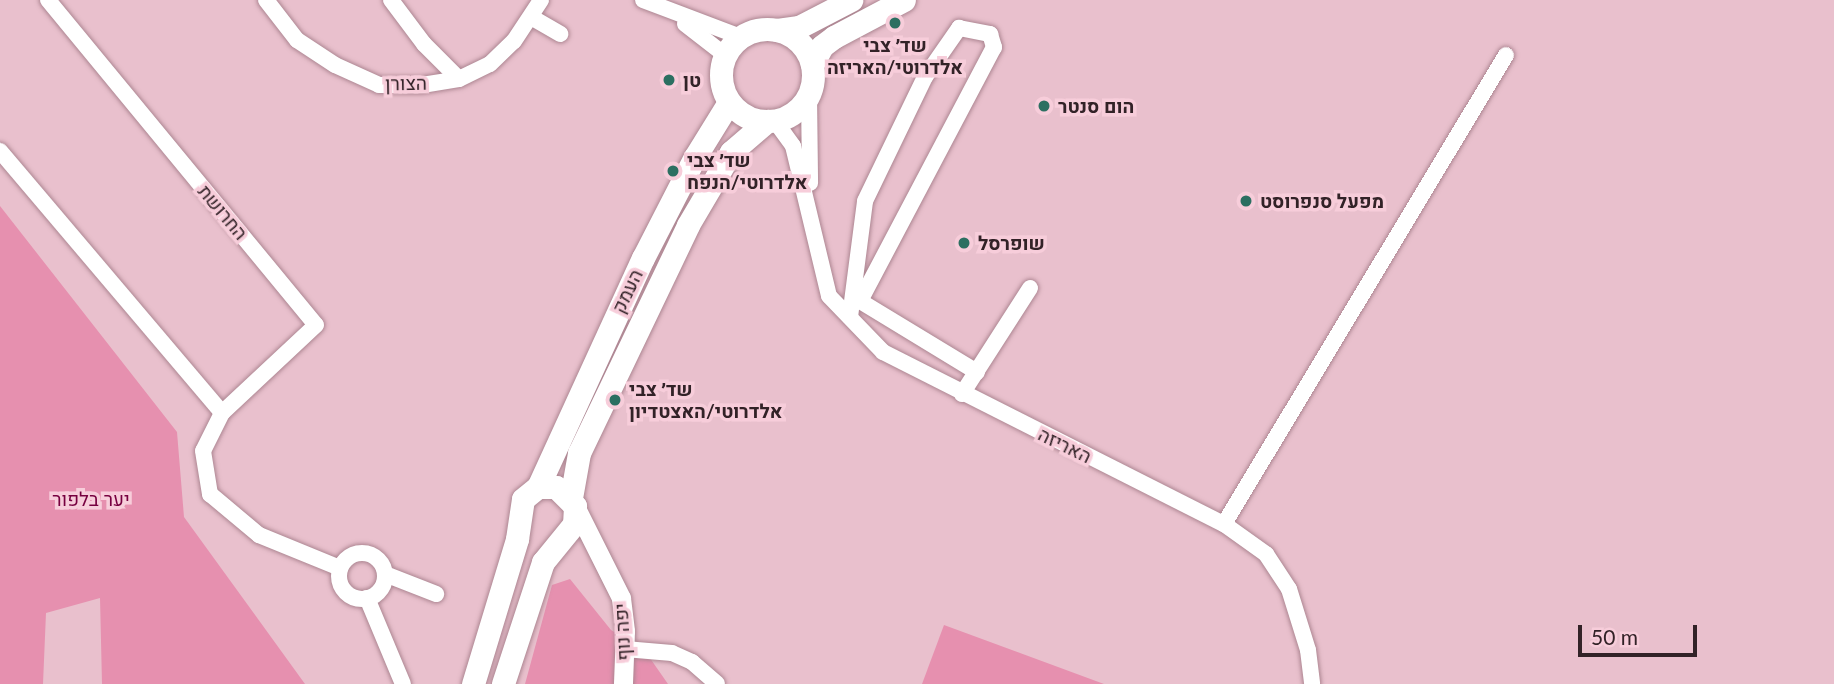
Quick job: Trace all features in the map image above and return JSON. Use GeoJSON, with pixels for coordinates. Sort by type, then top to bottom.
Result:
{"type":"FeatureCollection","features":[{"type":"Feature","properties":{"kind":"main road"},"geometry":{"type":"LineString","coordinates":[[851,0],[799,27],[752,31],[741,37],[725,55],[721,79],[729,102],[746,116],[771,121],[795,112],[809,95],[817,54],[834,37],[905,0]]}},
{"type":"Feature","properties":{"kind":"main road"},"geometry":{"type":"LineString","coordinates":[[777,30],[803,45],[813,65]]}},
{"type":"Feature","properties":{"kind":"main road","name":"העמק"},"geometry":{"type":"LineString","coordinates":[[474,684],[517,539],[520,508],[538,487],[643,258],[695,157],[729,102]]}},
{"type":"Feature","properties":{"kind":"main road","name":"העמק"},"geometry":{"type":"LineString","coordinates":[[503,684],[526,602],[542,562],[575,524],[573,502],[579,453],[688,225],[731,152],[771,121]]}},
{"type":"Feature","properties":{"kind":"main road"},"geometry":{"type":"LineString","coordinates":[[538,487],[556,487],[573,502]]}},
{"type":"Feature","properties":{"kind":"street","name":"החרושת"},"geometry":{"type":"LineString","coordinates":[[48,0],[317,324],[222,413],[203,451],[210,494],[259,535],[340,568]]}},
{"type":"Feature","properties":{"kind":"street","name":"הצורן"},"geometry":{"type":"LineString","coordinates":[[266,0],[297,40],[335,65],[379,85],[422,85],[459,79],[490,64],[531,17],[541,0]]}},
{"type":"Feature","properties":{"kind":"street"},"geometry":{"type":"LineString","coordinates":[[391,0],[424,44],[459,79]]}},
{"type":"Feature","properties":{"kind":"street"},"geometry":{"type":"LineString","coordinates":[[643,0],[741,37]]}},
{"type":"Feature","properties":{"kind":"street"},"geometry":{"type":"LineString","coordinates":[[669,12],[725,55]]}},
{"type":"Feature","properties":{"kind":"street"},"geometry":{"type":"LineString","coordinates":[[531,17],[561,34]]}},
{"type":"Feature","properties":{"kind":"street"},"geometry":{"type":"LineString","coordinates":[[959,29],[990,34],[993,47],[850,317],[865,201],[925,77],[959,29]]}},
{"type":"Feature","properties":{"kind":"street"},"geometry":{"type":"LineString","coordinates":[[1224,524],[1506,55]]}},
{"type":"Feature","properties":{"kind":"street","name":"האריזה"},"geometry":{"type":"LineString","coordinates":[[809,95],[812,210]]}},
{"type":"Feature","properties":{"kind":"street","name":"האריזה"},"geometry":{"type":"LineString","coordinates":[[771,121],[793,146],[812,210],[829,296],[883,352],[1224,524],[1266,554],[1289,589],[1308,650],[1312,684]]}},
{"type":"Feature","properties":{"kind":"street"},"geometry":{"type":"LineString","coordinates":[[0,151],[222,413]]}},
{"type":"Feature","properties":{"kind":"street"},"geometry":{"type":"LineString","coordinates":[[962,394],[1030,288]]}},
{"type":"Feature","properties":{"kind":"street"},"geometry":{"type":"LineString","coordinates":[[860,301],[976,372]]}},
{"type":"Feature","properties":{"kind":"street","name":"יפה נוף"},"geometry":{"type":"LineString","coordinates":[[573,502],[615,581],[624,614],[623,684]]}},
{"type":"Feature","properties":{"kind":"street","name":"יפה נוף"},"geometry":{"type":"LineString","coordinates":[[560,541],[590,552],[615,581]]}},
{"type":"Feature","properties":{"kind":"street"},"geometry":{"type":"LineString","coordinates":[[365,553],[379,560],[385,574],[379,592],[368,598],[348,594],[340,582],[340,568],[350,556],[365,553]]}},
{"type":"Feature","properties":{"kind":"street"},"geometry":{"type":"LineString","coordinates":[[385,574],[436,594]]}},
{"type":"Feature","properties":{"kind":"street"},"geometry":{"type":"LineString","coordinates":[[368,598],[400,680],[415,684]]}},
{"type":"Feature","properties":{"kind":"street"},"geometry":{"type":"LineString","coordinates":[[625,649],[672,653],[692,663],[717,684]]}},
{"type":"Feature","properties":{"kind":"green space","name":"יער בלפור"},"geometry":{"type":"Polygon","coordinates":[[[0,206],[177,432],[184,517],[305,684],[102,684],[100,598],[46,613],[43,684],[0,684],[0,206]]]}},
{"type":"Feature","properties":{"kind":"green space"},"geometry":{"type":"Polygon","coordinates":[[[570,579],[611,630],[645,651],[668,684],[525,684],[552,585],[570,579]]]}},
{"type":"Feature","properties":{"kind":"green space"},"geometry":{"type":"Polygon","coordinates":[[[944,625],[1104,684],[922,684],[944,625]]]}},
{"type":"Feature","properties":{"kind":"place","name":"שד׳ צבי אלדרוטי/האריזה"},"geometry":{"type":"Point","coordinates":[895,23]}},
{"type":"Feature","properties":{"kind":"place","name":"טן"},"geometry":{"type":"Point","coordinates":[669,80]}},
{"type":"Feature","properties":{"kind":"place","name":"הום סנטר"},"geometry":{"type":"Point","coordinates":[1044,106]}},
{"type":"Feature","properties":{"kind":"place","name":"שד׳ צבי אלדרוטי/הנפח"},"geometry":{"type":"Point","coordinates":[673,171]}},
{"type":"Feature","properties":{"kind":"place","name":"מפעל סנפרוסט"},"geometry":{"type":"Point","coordinates":[1246,201]}},
{"type":"Feature","properties":{"kind":"place","name":"שופרסל"},"geometry":{"type":"Point","coordinates":[964,243]}},
{"type":"Feature","properties":{"kind":"place","name":"שד׳ צבי אלדרוטי/האצטדיון"},"geometry":{"type":"Point","coordinates":[615,400]}}]}
